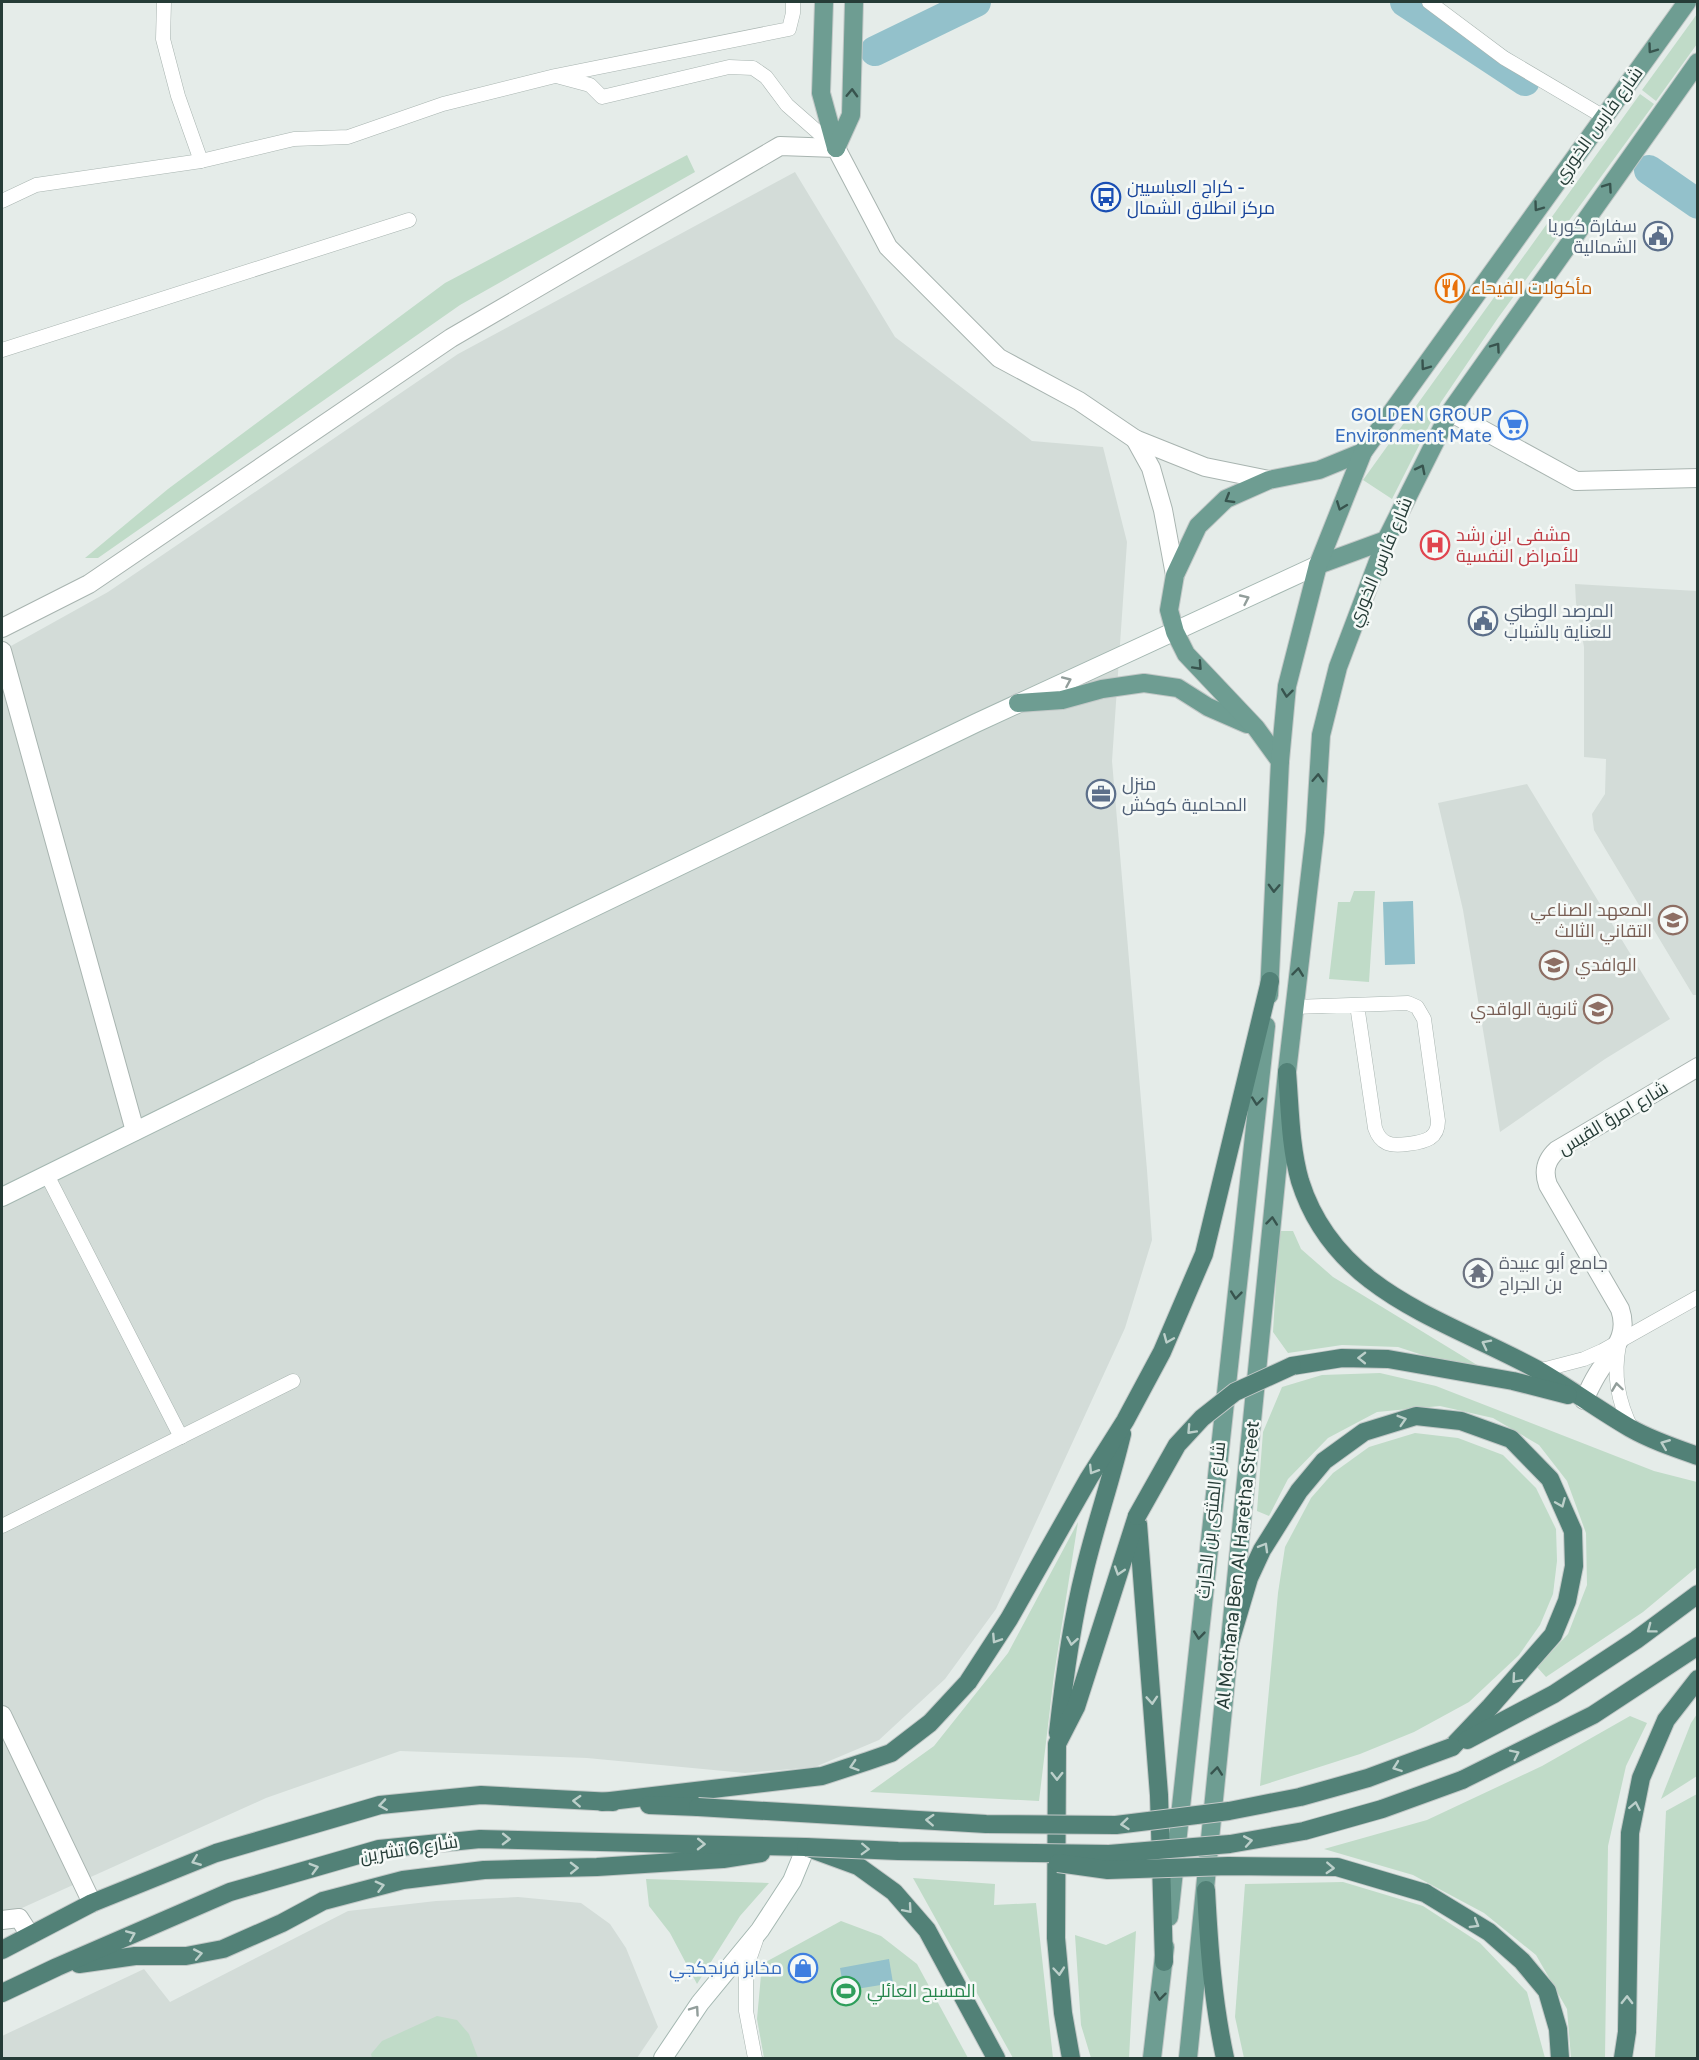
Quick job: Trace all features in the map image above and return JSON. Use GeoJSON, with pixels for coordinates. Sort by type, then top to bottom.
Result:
{"type":"FeatureCollection","features":[{"type":"Feature","properties":{"kind":"highway"},"geometry":{"type":"LineString","coordinates":[[603,1802],[822,1776],[891,1753],[930,1723],[968,1682],[1009,1619],[1089,1478],[1125,1421],[1162,1352],[1204,1254],[1270,981]]}},
{"type":"Feature","properties":{"kind":"highway"},"geometry":{"type":"LineString","coordinates":[[1287,1072],[1294,1150],[1300,1179],[1310,1205],[1332,1243],[1346,1260],[1366,1278],[1391,1295],[1538,1371],[1632,1430],[1698,1456]]}},
{"type":"Feature","properties":{"kind":"highway"},"geometry":{"type":"LineString","coordinates":[[1057,1744],[1076,1707],[1137,1516],[1177,1445],[1202,1418],[1235,1392],[1292,1366],[1342,1358],[1388,1359],[1514,1381],[1584,1400]]}},
{"type":"Feature","properties":{"kind":"highway"},"geometry":{"type":"LineString","coordinates":[[1230,1642],[1249,1578],[1262,1550],[1299,1491],[1324,1461],[1340,1449],[1364,1432],[1416,1416],[1461,1421],[1510,1439],[1550,1479],[1573,1531],[1574,1566],[1567,1601],[1553,1635],[1452,1747]]}},
{"type":"Feature","properties":{"kind":"highway"},"geometry":{"type":"LineString","coordinates":[[1071,2058],[1063,2013],[1056,1938],[1057,1744],[1063,1689],[1084,1573],[1125,1421]]}},
{"type":"Feature","properties":{"kind":"highway"},"geometry":{"type":"LineString","coordinates":[[1137,1516],[1159,1795],[1164,1962]]}},
{"type":"Feature","properties":{"kind":"highway"},"geometry":{"type":"LineString","coordinates":[[2,1950],[92,1903],[216,1853],[380,1805],[481,1795],[986,1824],[1116,1825],[1229,1811],[1300,1797],[1368,1778],[1452,1747],[1554,1694],[1636,1640],[1698,1594]]}},
{"type":"Feature","properties":{"kind":"highway"},"geometry":{"type":"LineString","coordinates":[[979,1852],[1109,1854],[1230,1844],[1304,1831],[1382,1809],[1462,1780],[1593,1715],[1698,1646]]}},
{"type":"Feature","properties":{"kind":"highway"},"geometry":{"type":"LineString","coordinates":[[1623,2058],[1627,2032],[1630,1833],[1641,1778],[1666,1720],[1698,1679]]}},
{"type":"Feature","properties":{"kind":"highway","name":"شارع 6 تشرين"},"geometry":{"type":"LineString","coordinates":[[2,1994],[57,1967],[230,1892],[379,1849],[480,1839],[979,1852]]}},
{"type":"Feature","properties":{"kind":"highway"},"geometry":{"type":"LineString","coordinates":[[57,1967],[135,1956],[186,1956],[223,1949],[282,1923],[323,1901],[403,1880],[484,1870],[597,1867],[723,1859],[743,1857],[783,1846]]}},
{"type":"Feature","properties":{"kind":"highway"},"geometry":{"type":"LineString","coordinates":[[806,1847],[858,1866],[894,1892],[927,1930],[996,2058]]}},
{"type":"Feature","properties":{"kind":"highway"},"geometry":{"type":"LineString","coordinates":[[979,1852],[1108,1870],[1228,1866],[1337,1868],[1425,1893],[1489,1932],[1522,1960],[1547,1991],[1558,2029],[1560,2058]]}},
{"type":"Feature","properties":{"kind":"highway"},"geometry":{"type":"LineString","coordinates":[[1206,1890],[1210,1968],[1216,2015],[1225,2058]]}},
{"type":"Feature","properties":{"kind":"main road"},"geometry":{"type":"LineString","coordinates":[[824,2],[821,93],[836,148]]}},
{"type":"Feature","properties":{"kind":"main road"},"geometry":{"type":"LineString","coordinates":[[836,148],[851,115],[854,2]]}},
{"type":"Feature","properties":{"kind":"main road","name":"شارع فارس الخوري"},"geometry":{"type":"LineString","coordinates":[[1270,981],[1280,761],[1287,686],[1318,565],[1362,452],[1687,2]]}},
{"type":"Feature","properties":{"kind":"main road","name":"شارع فارس الخوري"},"geometry":{"type":"LineString","coordinates":[[1287,1072],[1315,832],[1321,735],[1338,667],[1386,540],[1450,412],[1698,62]]}},
{"type":"Feature","properties":{"kind":"main road"},"geometry":{"type":"LineString","coordinates":[[1280,761],[1256,728],[1186,654],[1175,632],[1169,610],[1175,575],[1198,526],[1226,499],[1269,480],[1319,470],[1362,452]]}},
{"type":"Feature","properties":{"kind":"main road"},"geometry":{"type":"LineString","coordinates":[[1318,565],[1386,540]]}},
{"type":"Feature","properties":{"kind":"main road"},"geometry":{"type":"LineString","coordinates":[[1018,703],[1062,700],[1102,688],[1144,683],[1178,688],[1208,707],[1256,728]]}},
{"type":"Feature","properties":{"kind":"main road","name":"شارع المثنى بن الحارث"},"geometry":{"type":"LineString","coordinates":[[1152,2058],[1270,981]]}},
{"type":"Feature","properties":{"kind":"main road","name":"Al Mothana Ben Al Haretha Street"},"geometry":{"type":"LineString","coordinates":[[1188,2058],[1287,1072]]}},
{"type":"Feature","properties":{"kind":"street"},"geometry":{"type":"LineString","coordinates":[[164,2],[163,39],[178,96],[201,161]]}},
{"type":"Feature","properties":{"kind":"street"},"geometry":{"type":"LineString","coordinates":[[2,201],[36,185],[201,161],[294,139],[348,137],[443,104],[555,76],[789,29],[793,2]]}},
{"type":"Feature","properties":{"kind":"street"},"geometry":{"type":"LineString","coordinates":[[1429,2],[1504,58],[1604,117]]}},
{"type":"Feature","properties":{"kind":"street"},"geometry":{"type":"LineString","coordinates":[[555,76],[590,85],[602,97],[729,68],[753,68],[766,77],[787,105],[836,148],[888,247],[999,358],[1079,401],[1135,439],[1205,467],[1269,480]]}},
{"type":"Feature","properties":{"kind":"street"},"geometry":{"type":"LineString","coordinates":[[2,628],[89,584],[451,338],[780,146],[836,148]]}},
{"type":"Feature","properties":{"kind":"street"},"geometry":{"type":"LineString","coordinates":[[2,350],[409,220]]}},
{"type":"Feature","properties":{"kind":"street"},"geometry":{"type":"LineString","coordinates":[[1450,412],[1576,480],[1698,478]]}},
{"type":"Feature","properties":{"kind":"street"},"geometry":{"type":"LineString","coordinates":[[1135,439],[1151,468],[1175,575]]}},
{"type":"Feature","properties":{"kind":"street"},"geometry":{"type":"LineString","coordinates":[[2,1197],[405,998],[976,723],[1318,565]]}},
{"type":"Feature","properties":{"kind":"street"},"geometry":{"type":"LineString","coordinates":[[2,651],[135,1131]]}},
{"type":"Feature","properties":{"kind":"street"},"geometry":{"type":"LineString","coordinates":[[1294,1007],[1407,1003],[1417,1007],[1422,1012],[1438,1120],[1435,1133],[1429,1139],[1392,1145],[1383,1141],[1378,1135],[1375,1128],[1357,1005]]}},
{"type":"Feature","properties":{"kind":"street","name":"شارع امرؤ القيس"},"geometry":{"type":"LineString","coordinates":[[1620,1342],[1624,1326],[1620,1309],[1548,1185],[1546,1166],[1557,1150],[1698,1067]]}},
{"type":"Feature","properties":{"kind":"street"},"geometry":{"type":"LineString","coordinates":[[47,1175],[181,1437]]}},
{"type":"Feature","properties":{"kind":"street"},"geometry":{"type":"LineString","coordinates":[[1538,1371],[1584,1359],[1620,1342],[1698,1297]]}},
{"type":"Feature","properties":{"kind":"street"},"geometry":{"type":"LineString","coordinates":[[1584,1400],[1592,1382],[1620,1342]]}},
{"type":"Feature","properties":{"kind":"street"},"geometry":{"type":"LineString","coordinates":[[1620,1342],[1616,1360],[1618,1396],[1632,1430]]}},
{"type":"Feature","properties":{"kind":"street"},"geometry":{"type":"LineString","coordinates":[[2,1526],[293,1382]]}},
{"type":"Feature","properties":{"kind":"street"},"geometry":{"type":"LineString","coordinates":[[2,1714],[92,1903]]}},
{"type":"Feature","properties":{"kind":"street"},"geometry":{"type":"LineString","coordinates":[[663,2058],[700,2004],[760,1930],[792,1881],[806,1847]]}},
{"type":"Feature","properties":{"kind":"street"},"geometry":{"type":"LineString","coordinates":[[2,1920],[19,1918],[30,1935]]}},
{"type":"Feature","properties":{"kind":"street"},"geometry":{"type":"LineString","coordinates":[[755,2058],[746,2011],[746,1969],[760,1930]]}},
{"type":"Feature","properties":{"kind":"shaded area"},"geometry":{"type":"Polygon","coordinates":[[[795,172],[895,337],[1032,441],[1103,447],[1127,542],[1112,761],[1152,1240],[1125,1328],[996,1609],[945,1679],[879,1740],[815,1767],[745,1773],[587,1758],[400,1751],[266,1798],[2,1917],[2,651],[108,592],[458,354],[795,172]]]}},
{"type":"Feature","properties":{"kind":"shaded area"},"geometry":{"type":"Polygon","coordinates":[[[1575,584],[1697,591],[1697,995],[1693,995],[1594,830],[1592,814],[1605,794],[1606,759],[1584,757],[1584,647],[1575,584]]]}},
{"type":"Feature","properties":{"kind":"shaded area","name":"الوافدي"},"geometry":{"type":"Polygon","coordinates":[[[1527,784],[1670,1019],[1605,1059],[1500,1132],[1463,910],[1438,803],[1527,784]]]}},
{"type":"Feature","properties":{"kind":"shaded area"},"geometry":{"type":"Polygon","coordinates":[[[518,1897],[581,1903],[610,1924],[626,1948],[658,2027],[637,2058],[2,2058],[2,2036],[144,1969],[170,2002],[348,1911],[436,1901],[518,1897]]]}},
{"type":"Feature","properties":{"kind":"green space"},"geometry":{"type":"Polygon","coordinates":[[[1697,14],[1697,44],[1656,101],[1642,90],[1697,14]]]}},
{"type":"Feature","properties":{"kind":"green space"},"geometry":{"type":"Polygon","coordinates":[[[1640,94],[1654,104],[1498,318],[1441,402],[1392,499],[1363,480],[1640,94]]]}},
{"type":"Feature","properties":{"kind":"green space"},"geometry":{"type":"Polygon","coordinates":[[[687,155],[695,172],[460,305],[98,558],[85,558],[168,489],[445,283],[687,155]]]}},
{"type":"Feature","properties":{"kind":"green space"},"geometry":{"type":"Polygon","coordinates":[[[1354,891],[1375,891],[1369,982],[1329,979],[1338,902],[1350,902],[1354,891]]]}},
{"type":"Feature","properties":{"kind":"green space"},"geometry":{"type":"Polygon","coordinates":[[[1279,1231],[1293,1231],[1301,1249],[1333,1277],[1505,1382],[1398,1347],[1342,1345],[1288,1353],[1273,1332],[1279,1231]]]}},
{"type":"Feature","properties":{"kind":"green space"},"geometry":{"type":"Polygon","coordinates":[[[1380,1373],[1436,1386],[1654,1471],[1697,1482],[1697,1567],[1643,1612],[1546,1677],[1537,1667],[1568,1634],[1587,1585],[1586,1533],[1567,1481],[1539,1445],[1493,1418],[1440,1406],[1377,1412],[1328,1438],[1288,1479],[1269,1516],[1257,1511],[1263,1432],[1282,1387],[1322,1375],[1380,1373]]]}},
{"type":"Feature","properties":{"kind":"green space"},"geometry":{"type":"Polygon","coordinates":[[[1415,1433],[1458,1438],[1503,1455],[1536,1488],[1556,1529],[1557,1561],[1553,1594],[1540,1625],[1519,1655],[1469,1702],[1414,1732],[1360,1754],[1260,1786],[1278,1593],[1285,1547],[1311,1498],[1333,1473],[1369,1447],[1415,1433]]]}},
{"type":"Feature","properties":{"kind":"green space"},"geometry":{"type":"Polygon","coordinates":[[[1078,1522],[1054,1675],[1039,1801],[870,1792],[934,1746],[1008,1653],[1078,1522]]]}},
{"type":"Feature","properties":{"kind":"green space"},"geometry":{"type":"Polygon","coordinates":[[[1697,1714],[1697,1776],[1661,1799],[1691,1723],[1697,1714]]]}},
{"type":"Feature","properties":{"kind":"green space"},"geometry":{"type":"Polygon","coordinates":[[[1630,1716],[1647,1723],[1626,1766],[1608,1846],[1605,2058],[1571,2058],[1567,2009],[1536,1955],[1484,1913],[1413,1875],[1324,1849],[1427,1820],[1542,1766],[1630,1716]]]}},
{"type":"Feature","properties":{"kind":"green space"},"geometry":{"type":"Polygon","coordinates":[[[1697,1794],[1697,2058],[1655,2058],[1666,1811],[1697,1794]]]}},
{"type":"Feature","properties":{"kind":"green space"},"geometry":{"type":"Polygon","coordinates":[[[913,1878],[995,1884],[994,1905],[1036,1903],[1053,2058],[1013,2058],[913,1878]]]}},
{"type":"Feature","properties":{"kind":"green space"},"geometry":{"type":"Polygon","coordinates":[[[646,1879],[769,1883],[740,1916],[697,1984],[670,1933],[649,1906],[646,1879]]]}},
{"type":"Feature","properties":{"kind":"green space"},"geometry":{"type":"Polygon","coordinates":[[[1343,1882],[1423,1906],[1480,1943],[1527,1992],[1545,2058],[1244,2058],[1235,2017],[1245,1884],[1343,1882]]]}},
{"type":"Feature","properties":{"kind":"green space","name":"المسبح العائلي"},"geometry":{"type":"Polygon","coordinates":[[[841,1921],[881,1936],[917,1964],[968,2058],[764,2058],[757,2019],[762,1964],[841,1921]]]}},
{"type":"Feature","properties":{"kind":"green space"},"geometry":{"type":"Polygon","coordinates":[[[1136,1931],[1129,2058],[1091,2058],[1081,2025],[1075,1935],[1106,1945],[1136,1931]]]}},
{"type":"Feature","properties":{"kind":"green space"},"geometry":{"type":"Polygon","coordinates":[[[437,2016],[457,2020],[469,2034],[478,2058],[372,2058],[371,2054],[382,2041],[437,2016]]]}},
{"type":"Feature","properties":{"kind":"water"},"geometry":{"type":"Polygon","coordinates":[[[1413,901],[1415,964],[1385,965],[1383,902],[1413,901]]]}},
{"type":"Feature","properties":{"kind":"water"},"geometry":{"type":"Polygon","coordinates":[[[889,1959],[893,1983],[844,1991],[840,1968],[889,1959]]]}},
{"type":"Feature","properties":{"kind":"waterway"},"geometry":{"type":"LineString","coordinates":[[875,51],[976,2]]}},
{"type":"Feature","properties":{"kind":"waterway"},"geometry":{"type":"LineString","coordinates":[[1405,2],[1525,81]]}},
{"type":"Feature","properties":{"kind":"waterway"},"geometry":{"type":"LineString","coordinates":[[1649,170],[1698,204]]}},
{"type":"Feature","properties":{"kind":"place","name":"كراج العباسيين - مركز انطلاق الشمال"},"geometry":{"type":"Point","coordinates":[1106,197]}},
{"type":"Feature","properties":{"kind":"place","name":"سفارة كوريا الشمالية"},"geometry":{"type":"Point","coordinates":[1658,236]}},
{"type":"Feature","properties":{"kind":"place","name":"مأكولات الفيحاء"},"geometry":{"type":"Point","coordinates":[1450,288]}},
{"type":"Feature","properties":{"kind":"place","name":"GOLDEN GROUP Environment Mate"},"geometry":{"type":"Point","coordinates":[1513,425]}},
{"type":"Feature","properties":{"kind":"place","name":"مشفى ابن رشد للأمراض النفسية"},"geometry":{"type":"Point","coordinates":[1435,545]}},
{"type":"Feature","properties":{"kind":"place","name":"المرصد الوطني للعناية بالشباب"},"geometry":{"type":"Point","coordinates":[1483,621]}},
{"type":"Feature","properties":{"kind":"place","name":"منزل المحامية كوكش"},"geometry":{"type":"Point","coordinates":[1101,794]}},
{"type":"Feature","properties":{"kind":"place","name":"المعهد الصناعي التقاني الثالث"},"geometry":{"type":"Point","coordinates":[1673,920]}},
{"type":"Feature","properties":{"kind":"place","name":"الوافدي"},"geometry":{"type":"Point","coordinates":[1554,965]}},
{"type":"Feature","properties":{"kind":"place","name":"ثانوية الواقدي"},"geometry":{"type":"Point","coordinates":[1598,1009]}},
{"type":"Feature","properties":{"kind":"place","name":"جامع أبو عبيدة بن الجراح"},"geometry":{"type":"Point","coordinates":[1478,1273]}},
{"type":"Feature","properties":{"kind":"place","name":"مخابز فرنجكجي"},"geometry":{"type":"Point","coordinates":[803,1968]}},
{"type":"Feature","properties":{"kind":"place","name":"المسبح العائلي"},"geometry":{"type":"Point","coordinates":[846,1991]}}]}
